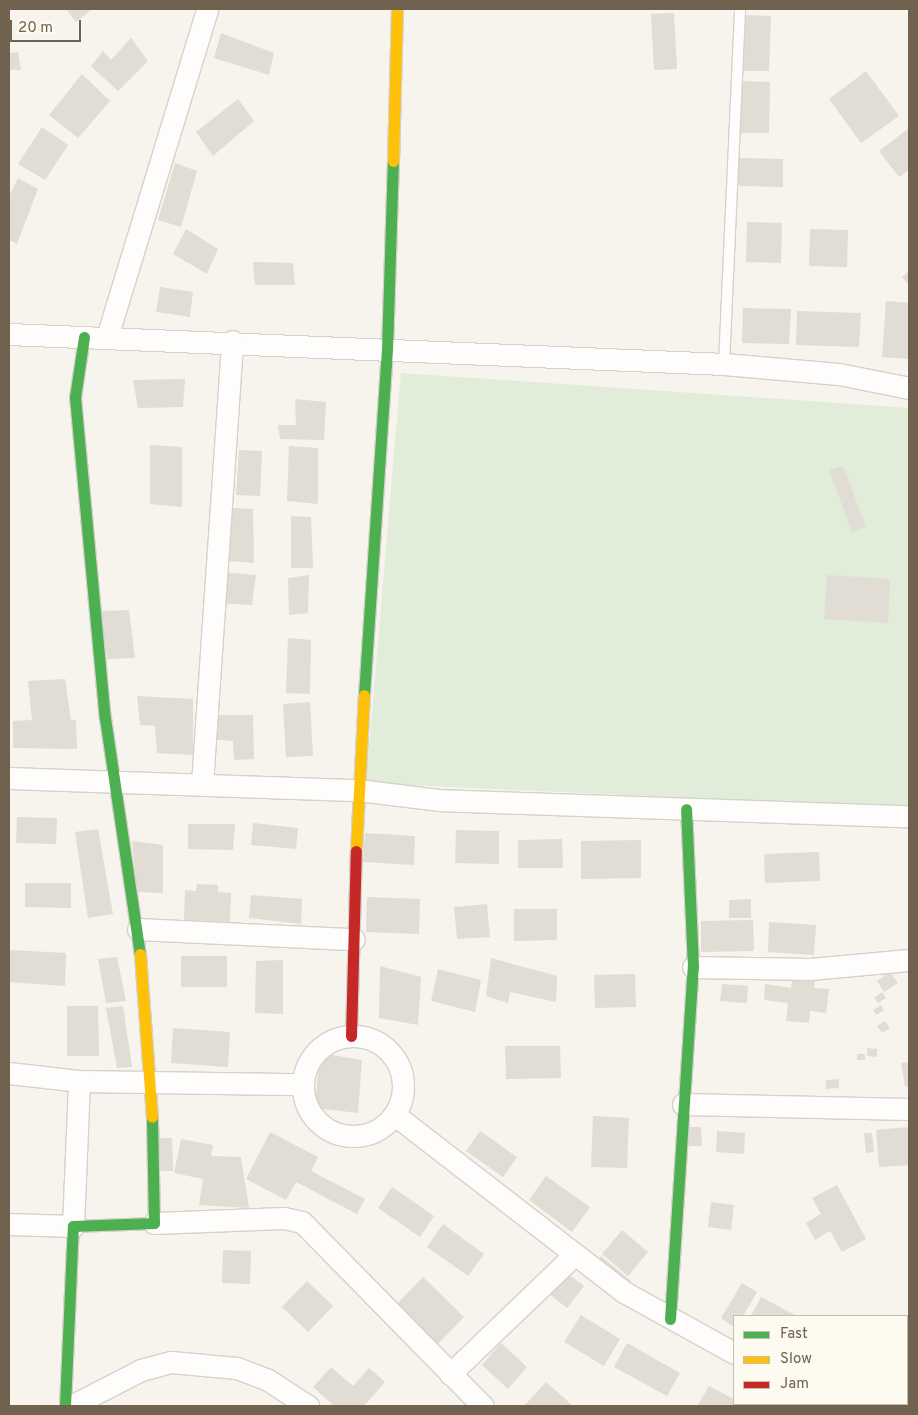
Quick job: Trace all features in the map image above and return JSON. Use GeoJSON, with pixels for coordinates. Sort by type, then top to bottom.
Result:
{"type":"FeatureCollection","features":[{"type":"Feature","properties":{"kind":"street"},"geometry":{"type":"LineString","coordinates":[[107,337],[207,9]]}},
{"type":"Feature","properties":{"kind":"street"},"geometry":{"type":"LineString","coordinates":[[351,1036],[358,790],[387,350],[397,9]]}},
{"type":"Feature","properties":{"kind":"street"},"geometry":{"type":"LineString","coordinates":[[9,334],[232,341],[387,350],[724,364],[839,374],[909,388]]}},
{"type":"Feature","properties":{"kind":"street"},"geometry":{"type":"LineString","coordinates":[[84,337],[75,397],[105,718],[118,779],[138,929],[151,1078],[154,1223]]}},
{"type":"Feature","properties":{"kind":"street"},"geometry":{"type":"LineString","coordinates":[[202,784],[232,341]]}},
{"type":"Feature","properties":{"kind":"street"},"geometry":{"type":"LineString","coordinates":[[9,778],[118,779],[358,790],[440,800],[909,816]]}},
{"type":"Feature","properties":{"kind":"street"},"geometry":{"type":"LineString","coordinates":[[670,1319],[680,1210],[684,1104],[694,967],[686,809]]}},
{"type":"Feature","properties":{"kind":"street"},"geometry":{"type":"LineString","coordinates":[[138,929],[354,939]]}},
{"type":"Feature","properties":{"kind":"street"},"geometry":{"type":"LineString","coordinates":[[694,967],[810,969],[909,960]]}},
{"type":"Feature","properties":{"kind":"street"},"geometry":{"type":"LineString","coordinates":[[351,1036],[377,1041],[400,1066],[402,1100],[394,1115],[369,1134],[337,1134],[312,1114],[303,1084],[314,1053],[327,1042],[351,1036]]}},
{"type":"Feature","properties":{"kind":"street"},"geometry":{"type":"LineString","coordinates":[[9,1073],[79,1081],[151,1078],[303,1084]]}},
{"type":"Feature","properties":{"kind":"street"},"geometry":{"type":"LineString","coordinates":[[65,1406],[79,1081]]}},
{"type":"Feature","properties":{"kind":"street"},"geometry":{"type":"LineString","coordinates":[[684,1104],[909,1109]]}},
{"type":"Feature","properties":{"kind":"street"},"geometry":{"type":"LineString","coordinates":[[394,1115],[574,1255],[670,1319],[733,1352]]}},
{"type":"Feature","properties":{"kind":"street"},"geometry":{"type":"LineString","coordinates":[[9,1224],[73,1226],[284,1218],[302,1222],[483,1406]]}},
{"type":"Feature","properties":{"kind":"street"},"geometry":{"type":"LineString","coordinates":[[450,1374],[574,1255]]}},
{"type":"Feature","properties":{"kind":"street"},"geometry":{"type":"LineString","coordinates":[[71,1406],[140,1370],[171,1362],[237,1368],[268,1380],[308,1406]]}},
{"type":"Feature","properties":{"kind":"lane"},"geometry":{"type":"LineString","coordinates":[[724,364],[740,9]]}},
{"type":"Feature","properties":{"kind":"green space"},"geometry":{"type":"Polygon","coordinates":[[[401,373],[909,408],[909,808],[366,783],[401,373]]]}},
{"type":"Feature","properties":{"kind":"building"},"geometry":{"type":"Polygon","coordinates":[[[66,9],[92,9],[76,22],[66,9]]]}},
{"type":"Feature","properties":{"kind":"building"},"geometry":{"type":"Polygon","coordinates":[[[674,13],[677,69],[654,70],[651,14],[674,13]]]}},
{"type":"Feature","properties":{"kind":"building"},"geometry":{"type":"Polygon","coordinates":[[[745,15],[771,16],[769,71],[744,71],[745,15]]]}},
{"type":"Feature","properties":{"kind":"building"},"geometry":{"type":"Polygon","coordinates":[[[221,33],[274,53],[269,75],[214,58],[221,33]]]}},
{"type":"Feature","properties":{"kind":"building"},"geometry":{"type":"Polygon","coordinates":[[[131,38],[148,61],[118,91],[91,66],[103,51],[111,60],[131,38]]]}},
{"type":"Feature","properties":{"kind":"building"},"geometry":{"type":"Polygon","coordinates":[[[18,52],[21,70],[9,70],[9,53],[18,52]]]}},
{"type":"Feature","properties":{"kind":"building"},"geometry":{"type":"Polygon","coordinates":[[[866,71],[899,116],[861,143],[829,99],[866,71]]]}},
{"type":"Feature","properties":{"kind":"building"},"geometry":{"type":"Polygon","coordinates":[[[82,74],[110,101],[78,138],[49,115],[82,74]]]}},
{"type":"Feature","properties":{"kind":"building"},"geometry":{"type":"Polygon","coordinates":[[[741,81],[770,82],[769,133],[740,133],[741,81]]]}},
{"type":"Feature","properties":{"kind":"building"},"geometry":{"type":"Polygon","coordinates":[[[238,99],[254,121],[213,156],[196,132],[238,99]]]}},
{"type":"Feature","properties":{"kind":"building"},"geometry":{"type":"Polygon","coordinates":[[[42,127],[68,145],[45,180],[18,164],[42,127]]]}},
{"type":"Feature","properties":{"kind":"building"},"geometry":{"type":"Polygon","coordinates":[[[909,128],[909,170],[899,177],[879,151],[909,128]]]}},
{"type":"Feature","properties":{"kind":"building"},"geometry":{"type":"Polygon","coordinates":[[[739,158],[783,159],[783,187],[739,186],[739,158]]]}},
{"type":"Feature","properties":{"kind":"building"},"geometry":{"type":"Polygon","coordinates":[[[175,163],[197,171],[181,227],[158,220],[175,163]]]}},
{"type":"Feature","properties":{"kind":"building"},"geometry":{"type":"Polygon","coordinates":[[[18,178],[38,189],[17,244],[9,240],[9,196],[18,178]]]}},
{"type":"Feature","properties":{"kind":"building"},"geometry":{"type":"Polygon","coordinates":[[[747,222],[782,223],[781,263],[746,262],[747,222]]]}},
{"type":"Feature","properties":{"kind":"building"},"geometry":{"type":"Polygon","coordinates":[[[186,229],[218,249],[207,274],[173,254],[186,229]]]}},
{"type":"Feature","properties":{"kind":"building"},"geometry":{"type":"Polygon","coordinates":[[[810,229],[848,230],[847,267],[809,266],[810,229]]]}},
{"type":"Feature","properties":{"kind":"building"},"geometry":{"type":"Polygon","coordinates":[[[253,262],[293,263],[295,285],[255,285],[253,262]]]}},
{"type":"Feature","properties":{"kind":"building"},"geometry":{"type":"Polygon","coordinates":[[[909,271],[909,285],[902,277],[909,271]]]}},
{"type":"Feature","properties":{"kind":"building"},"geometry":{"type":"Polygon","coordinates":[[[160,287],[193,292],[190,317],[156,312],[160,287]]]}},
{"type":"Feature","properties":{"kind":"building"},"geometry":{"type":"Polygon","coordinates":[[[886,301],[909,303],[909,359],[882,357],[886,301]]]}},
{"type":"Feature","properties":{"kind":"building"},"geometry":{"type":"Polygon","coordinates":[[[743,308],[791,309],[789,344],[742,343],[743,308]]]}},
{"type":"Feature","properties":{"kind":"building"},"geometry":{"type":"Polygon","coordinates":[[[797,311],[861,313],[859,347],[796,345],[797,311]]]}},
{"type":"Feature","properties":{"kind":"building"},"geometry":{"type":"Polygon","coordinates":[[[185,379],[183,407],[138,408],[133,380],[185,379]]]}},
{"type":"Feature","properties":{"kind":"building"},"geometry":{"type":"Polygon","coordinates":[[[295,399],[326,402],[324,440],[280,439],[278,425],[296,425],[295,399]]]}},
{"type":"Feature","properties":{"kind":"building"},"geometry":{"type":"Polygon","coordinates":[[[150,445],[182,447],[182,507],[150,504],[150,445]]]}},
{"type":"Feature","properties":{"kind":"building"},"geometry":{"type":"Polygon","coordinates":[[[289,446],[318,448],[318,504],[287,501],[289,446]]]}},
{"type":"Feature","properties":{"kind":"building"},"geometry":{"type":"Polygon","coordinates":[[[239,450],[262,451],[260,496],[236,495],[239,450]]]}},
{"type":"Feature","properties":{"kind":"building"},"geometry":{"type":"Polygon","coordinates":[[[843,466],[866,527],[852,532],[829,470],[843,466]]]}},
{"type":"Feature","properties":{"kind":"building"},"geometry":{"type":"Polygon","coordinates":[[[233,508],[253,509],[254,563],[229,561],[233,508]]]}},
{"type":"Feature","properties":{"kind":"building"},"geometry":{"type":"Polygon","coordinates":[[[291,516],[311,517],[313,568],[291,568],[291,516]]]}},
{"type":"Feature","properties":{"kind":"building"},"geometry":{"type":"Polygon","coordinates":[[[221,572],[256,575],[252,605],[218,603],[221,572]]]}},
{"type":"Feature","properties":{"kind":"building"},"geometry":{"type":"Polygon","coordinates":[[[309,575],[308,613],[289,615],[288,578],[309,575]]]}},
{"type":"Feature","properties":{"kind":"building"},"geometry":{"type":"Polygon","coordinates":[[[827,575],[890,579],[888,623],[824,619],[827,575]]]}},
{"type":"Feature","properties":{"kind":"building"},"geometry":{"type":"Polygon","coordinates":[[[129,610],[135,658],[107,659],[101,611],[129,610]]]}},
{"type":"Feature","properties":{"kind":"building"},"geometry":{"type":"Polygon","coordinates":[[[288,638],[311,640],[310,694],[286,693],[288,638]]]}},
{"type":"Feature","properties":{"kind":"building"},"geometry":{"type":"Polygon","coordinates":[[[65,679],[71,720],[76,720],[77,749],[13,748],[13,721],[32,720],[28,681],[65,679]]]}},
{"type":"Feature","properties":{"kind":"building"},"geometry":{"type":"Polygon","coordinates":[[[137,696],[193,699],[193,755],[157,753],[155,726],[140,725],[137,696]]]}},
{"type":"Feature","properties":{"kind":"building"},"geometry":{"type":"Polygon","coordinates":[[[310,702],[313,756],[286,757],[283,704],[310,702]]]}},
{"type":"Feature","properties":{"kind":"building"},"geometry":{"type":"Polygon","coordinates":[[[214,715],[253,715],[254,759],[234,760],[233,741],[212,739],[214,715]]]}},
{"type":"Feature","properties":{"kind":"building"},"geometry":{"type":"Polygon","coordinates":[[[17,817],[57,818],[56,844],[16,843],[17,817]]]}},
{"type":"Feature","properties":{"kind":"building"},"geometry":{"type":"Polygon","coordinates":[[[253,823],[298,828],[296,849],[251,845],[253,823]]]}},
{"type":"Feature","properties":{"kind":"building"},"geometry":{"type":"Polygon","coordinates":[[[188,824],[235,824],[233,850],[188,849],[188,824]]]}},
{"type":"Feature","properties":{"kind":"building"},"geometry":{"type":"Polygon","coordinates":[[[98,829],[113,914],[88,918],[75,832],[98,829]]]}},
{"type":"Feature","properties":{"kind":"building"},"geometry":{"type":"Polygon","coordinates":[[[456,830],[499,831],[499,864],[455,863],[456,830]]]}},
{"type":"Feature","properties":{"kind":"building"},"geometry":{"type":"Polygon","coordinates":[[[365,833],[415,836],[414,865],[363,862],[365,833]]]}},
{"type":"Feature","properties":{"kind":"building"},"geometry":{"type":"Polygon","coordinates":[[[562,839],[563,868],[518,868],[518,840],[562,839]]]}},
{"type":"Feature","properties":{"kind":"building"},"geometry":{"type":"Polygon","coordinates":[[[641,840],[641,878],[581,879],[581,841],[641,840]]]}},
{"type":"Feature","properties":{"kind":"building"},"geometry":{"type":"Polygon","coordinates":[[[132,841],[163,845],[163,893],[137,892],[132,841]]]}},
{"type":"Feature","properties":{"kind":"building"},"geometry":{"type":"Polygon","coordinates":[[[819,852],[820,881],[765,883],[764,854],[819,852]]]}},
{"type":"Feature","properties":{"kind":"building"},"geometry":{"type":"Polygon","coordinates":[[[25,883],[71,883],[71,908],[25,907],[25,883]]]}},
{"type":"Feature","properties":{"kind":"building"},"geometry":{"type":"Polygon","coordinates":[[[197,884],[218,885],[218,892],[231,893],[230,922],[184,920],[185,890],[196,891],[197,884]]]}},
{"type":"Feature","properties":{"kind":"building"},"geometry":{"type":"Polygon","coordinates":[[[251,895],[302,899],[301,924],[249,918],[251,895]]]}},
{"type":"Feature","properties":{"kind":"building"},"geometry":{"type":"Polygon","coordinates":[[[367,897],[420,899],[419,934],[366,932],[367,897]]]}},
{"type":"Feature","properties":{"kind":"building"},"geometry":{"type":"Polygon","coordinates":[[[751,899],[751,918],[729,918],[729,900],[751,899]]]}},
{"type":"Feature","properties":{"kind":"building"},"geometry":{"type":"Polygon","coordinates":[[[487,904],[490,937],[457,939],[454,907],[487,904]]]}},
{"type":"Feature","properties":{"kind":"building"},"geometry":{"type":"Polygon","coordinates":[[[514,909],[557,909],[557,940],[514,941],[514,909]]]}},
{"type":"Feature","properties":{"kind":"building"},"geometry":{"type":"Polygon","coordinates":[[[753,920],[754,951],[701,952],[701,921],[753,920]]]}},
{"type":"Feature","properties":{"kind":"building"},"geometry":{"type":"Polygon","coordinates":[[[769,922],[816,925],[814,955],[768,952],[769,922]]]}},
{"type":"Feature","properties":{"kind":"building"},"geometry":{"type":"Polygon","coordinates":[[[10,950],[66,953],[65,986],[9,982],[10,950]]]}},
{"type":"Feature","properties":{"kind":"building"},"geometry":{"type":"Polygon","coordinates":[[[181,956],[227,956],[227,987],[181,987],[181,956]]]}},
{"type":"Feature","properties":{"kind":"building"},"geometry":{"type":"Polygon","coordinates":[[[117,957],[126,1001],[106,1003],[98,959],[117,957]]]}},
{"type":"Feature","properties":{"kind":"building"},"geometry":{"type":"Polygon","coordinates":[[[491,958],[557,976],[556,1002],[510,992],[508,1003],[486,996],[491,958]]]}},
{"type":"Feature","properties":{"kind":"building"},"geometry":{"type":"Polygon","coordinates":[[[283,960],[283,1014],[255,1013],[256,961],[283,960]]]}},
{"type":"Feature","properties":{"kind":"building"},"geometry":{"type":"Polygon","coordinates":[[[380,966],[421,977],[418,1025],[379,1018],[380,966]]]}},
{"type":"Feature","properties":{"kind":"building"},"geometry":{"type":"Polygon","coordinates":[[[438,969],[481,980],[475,1012],[431,1001],[438,969]]]}},
{"type":"Feature","properties":{"kind":"building"},"geometry":{"type":"Polygon","coordinates":[[[890,972],[898,983],[884,992],[877,981],[890,972]]]}},
{"type":"Feature","properties":{"kind":"building"},"geometry":{"type":"Polygon","coordinates":[[[635,974],[636,1007],[595,1008],[594,975],[635,974]]]}},
{"type":"Feature","properties":{"kind":"building"},"geometry":{"type":"Polygon","coordinates":[[[793,976],[815,979],[814,988],[829,989],[826,1013],[810,1011],[809,1023],[786,1021],[788,1003],[764,1000],[765,984],[791,988],[793,976]]]}},
{"type":"Feature","properties":{"kind":"building"},"geometry":{"type":"Polygon","coordinates":[[[722,984],[748,986],[747,1003],[720,1001],[722,984]]]}},
{"type":"Feature","properties":{"kind":"building"},"geometry":{"type":"Polygon","coordinates":[[[882,992],[886,998],[878,1003],[874,998],[882,992]]]}},
{"type":"Feature","properties":{"kind":"building"},"geometry":{"type":"Polygon","coordinates":[[[881,1005],[884,1010],[876,1015],[873,1010],[881,1005]]]}},
{"type":"Feature","properties":{"kind":"building"},"geometry":{"type":"Polygon","coordinates":[[[67,1006],[98,1006],[99,1056],[67,1056],[67,1006]]]}},
{"type":"Feature","properties":{"kind":"building"},"geometry":{"type":"Polygon","coordinates":[[[123,1006],[132,1067],[117,1068],[106,1008],[123,1006]]]}},
{"type":"Feature","properties":{"kind":"building"},"geometry":{"type":"Polygon","coordinates":[[[885,1021],[890,1028],[882,1033],[877,1026],[885,1021]]]}},
{"type":"Feature","properties":{"kind":"building"},"geometry":{"type":"Polygon","coordinates":[[[173,1028],[230,1032],[228,1067],[171,1063],[173,1028]]]}},
{"type":"Feature","properties":{"kind":"building"},"geometry":{"type":"Polygon","coordinates":[[[505,1046],[560,1046],[561,1078],[506,1079],[505,1046]]]}},
{"type":"Feature","properties":{"kind":"building"},"geometry":{"type":"Polygon","coordinates":[[[867,1048],[877,1049],[877,1057],[867,1056],[867,1048]]]}},
{"type":"Feature","properties":{"kind":"building"},"geometry":{"type":"Polygon","coordinates":[[[320,1053],[362,1060],[358,1113],[315,1108],[320,1053]]]}},
{"type":"Feature","properties":{"kind":"building"},"geometry":{"type":"Polygon","coordinates":[[[857,1054],[865,1054],[865,1060],[857,1060],[857,1054]]]}},
{"type":"Feature","properties":{"kind":"building"},"geometry":{"type":"Polygon","coordinates":[[[909,1062],[909,1086],[905,1087],[901,1063],[909,1062]]]}},
{"type":"Feature","properties":{"kind":"building"},"geometry":{"type":"Polygon","coordinates":[[[839,1079],[839,1088],[826,1089],[826,1080],[839,1079]]]}},
{"type":"Feature","properties":{"kind":"building"},"geometry":{"type":"Polygon","coordinates":[[[593,1116],[629,1118],[627,1168],[591,1167],[593,1116]]]}},
{"type":"Feature","properties":{"kind":"building"},"geometry":{"type":"Polygon","coordinates":[[[689,1127],[701,1127],[702,1146],[689,1146],[689,1127]]]}},
{"type":"Feature","properties":{"kind":"building"},"geometry":{"type":"Polygon","coordinates":[[[909,1127],[909,1165],[879,1167],[876,1130],[909,1127]]]}},
{"type":"Feature","properties":{"kind":"building"},"geometry":{"type":"Polygon","coordinates":[[[480,1131],[517,1157],[503,1177],[466,1151],[480,1131]]]}},
{"type":"Feature","properties":{"kind":"building"},"geometry":{"type":"Polygon","coordinates":[[[717,1131],[745,1133],[744,1154],[716,1152],[717,1131]]]}},
{"type":"Feature","properties":{"kind":"building"},"geometry":{"type":"Polygon","coordinates":[[[270,1132],[318,1157],[311,1171],[365,1199],[357,1214],[296,1182],[286,1200],[246,1179],[270,1132]]]}},
{"type":"Feature","properties":{"kind":"building"},"geometry":{"type":"Polygon","coordinates":[[[864,1133],[872,1133],[874,1152],[866,1153],[864,1133]]]}},
{"type":"Feature","properties":{"kind":"building"},"geometry":{"type":"Polygon","coordinates":[[[157,1138],[172,1138],[173,1171],[157,1171],[157,1138]]]}},
{"type":"Feature","properties":{"kind":"building"},"geometry":{"type":"Polygon","coordinates":[[[181,1139],[213,1145],[211,1156],[241,1157],[249,1208],[199,1205],[203,1179],[174,1173],[181,1139]]]}},
{"type":"Feature","properties":{"kind":"building"},"geometry":{"type":"Polygon","coordinates":[[[546,1176],[590,1207],[572,1232],[529,1200],[546,1176]]]}},
{"type":"Feature","properties":{"kind":"building"},"geometry":{"type":"Polygon","coordinates":[[[837,1185],[866,1239],[842,1252],[830,1231],[815,1240],[806,1223],[821,1214],[812,1198],[837,1185]]]}},
{"type":"Feature","properties":{"kind":"building"},"geometry":{"type":"Polygon","coordinates":[[[392,1187],[434,1216],[420,1237],[378,1208],[392,1187]]]}},
{"type":"Feature","properties":{"kind":"building"},"geometry":{"type":"Polygon","coordinates":[[[711,1202],[734,1205],[731,1230],[708,1227],[711,1202]]]}},
{"type":"Feature","properties":{"kind":"building"},"geometry":{"type":"Polygon","coordinates":[[[443,1224],[484,1254],[468,1276],[427,1247],[443,1224]]]}},
{"type":"Feature","properties":{"kind":"building"},"geometry":{"type":"Polygon","coordinates":[[[622,1230],[648,1252],[628,1276],[602,1254],[622,1230]]]}},
{"type":"Feature","properties":{"kind":"building"},"geometry":{"type":"Polygon","coordinates":[[[223,1250],[251,1251],[250,1284],[222,1283],[223,1250]]]}},
{"type":"Feature","properties":{"kind":"building"},"geometry":{"type":"Polygon","coordinates":[[[601,1256],[631,1281],[624,1290],[594,1265],[601,1256]]]}},
{"type":"Feature","properties":{"kind":"building"},"geometry":{"type":"Polygon","coordinates":[[[561,1269],[584,1286],[567,1308],[545,1291],[561,1269]]]}},
{"type":"Feature","properties":{"kind":"building"},"geometry":{"type":"Polygon","coordinates":[[[423,1277],[464,1317],[436,1346],[395,1306],[423,1277]]]}},
{"type":"Feature","properties":{"kind":"building"},"geometry":{"type":"Polygon","coordinates":[[[307,1281],[333,1306],[308,1332],[282,1307],[307,1281]]]}},
{"type":"Feature","properties":{"kind":"building"},"geometry":{"type":"Polygon","coordinates":[[[742,1283],[757,1292],[744,1315],[733,1315],[733,1326],[721,1318],[742,1283]]]}},
{"type":"Feature","properties":{"kind":"building"},"geometry":{"type":"Polygon","coordinates":[[[761,1297],[795,1315],[752,1315],[761,1297]]]}},
{"type":"Feature","properties":{"kind":"building"},"geometry":{"type":"Polygon","coordinates":[[[581,1315],[620,1339],[604,1366],[564,1342],[581,1315]]]}},
{"type":"Feature","properties":{"kind":"building"},"geometry":{"type":"Polygon","coordinates":[[[501,1343],[527,1367],[508,1389],[482,1365],[501,1343]]]}},
{"type":"Feature","properties":{"kind":"building"},"geometry":{"type":"Polygon","coordinates":[[[627,1343],[680,1373],[667,1396],[614,1367],[627,1343]]]}},
{"type":"Feature","properties":{"kind":"building"},"geometry":{"type":"Polygon","coordinates":[[[331,1367],[353,1386],[369,1368],[385,1382],[364,1406],[334,1406],[313,1387],[331,1367]]]}},
{"type":"Feature","properties":{"kind":"building"},"geometry":{"type":"Polygon","coordinates":[[[546,1382],[573,1406],[524,1406],[546,1382]]]}},
{"type":"Feature","properties":{"kind":"building"},"geometry":{"type":"Polygon","coordinates":[[[709,1386],[733,1398],[733,1405],[760,1406],[697,1406],[709,1386]]]}},
{"type":"Feature","properties":{"kind":"traffic: fast"},"geometry":{"type":"LineString","coordinates":[[364,695],[387,350],[393,161]]}},
{"type":"Feature","properties":{"kind":"traffic: fast"},"geometry":{"type":"LineString","coordinates":[[84,337],[75,397],[105,718],[140,954]]}},
{"type":"Feature","properties":{"kind":"traffic: fast"},"geometry":{"type":"LineString","coordinates":[[670,1319],[693,967],[686,809]]}},
{"type":"Feature","properties":{"kind":"traffic: fast"},"geometry":{"type":"LineString","coordinates":[[65,1406],[73,1226],[154,1223],[152,1117]]}},
{"type":"Feature","properties":{"kind":"traffic: slow"},"geometry":{"type":"LineString","coordinates":[[393,161],[397,9]]}},
{"type":"Feature","properties":{"kind":"traffic: slow"},"geometry":{"type":"LineString","coordinates":[[356,851],[364,695]]}},
{"type":"Feature","properties":{"kind":"traffic: slow"},"geometry":{"type":"LineString","coordinates":[[140,954],[152,1117]]}},
{"type":"Feature","properties":{"kind":"traffic: jam"},"geometry":{"type":"LineString","coordinates":[[351,1036],[356,851]]}}]}
